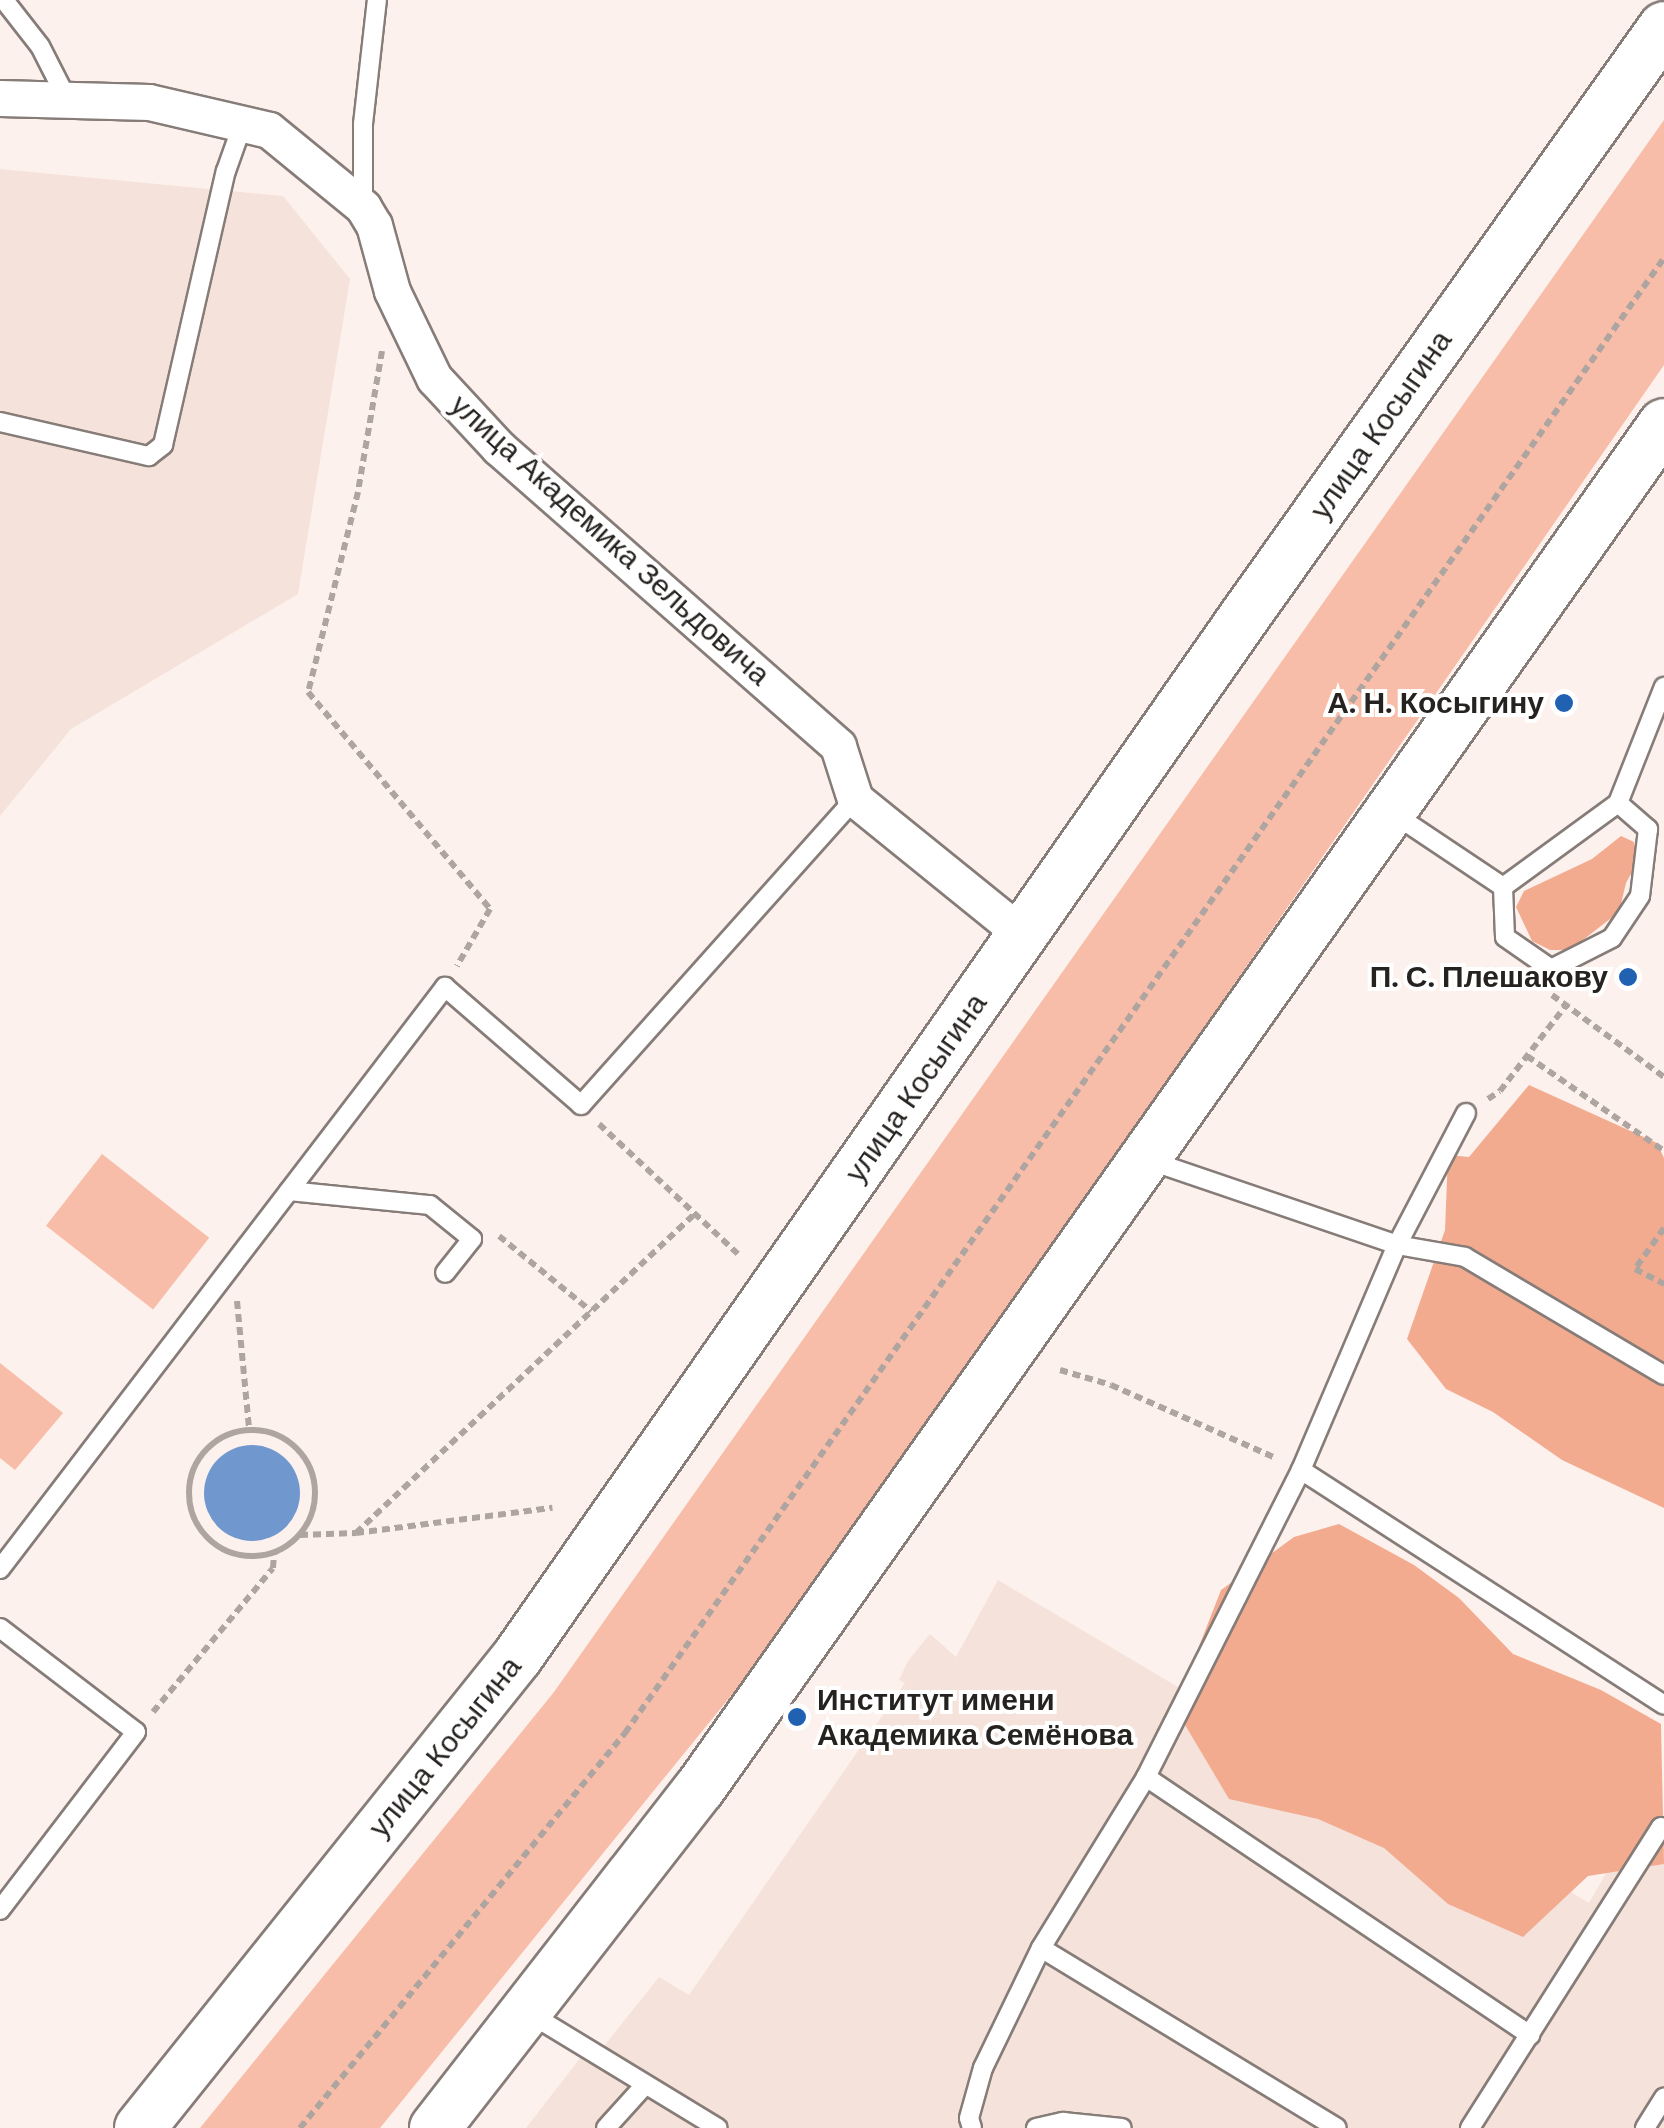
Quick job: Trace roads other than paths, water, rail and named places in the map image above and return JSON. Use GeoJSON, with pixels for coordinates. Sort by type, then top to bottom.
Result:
{"type":"FeatureCollection","features":[{"type":"Feature","properties":{"kind":"main road","name":"улица Косыгина"},"geometry":{"type":"LineString","coordinates":[[140,2128],[518,1656],[1664,26]]}},
{"type":"Feature","properties":{"kind":"main road"},"geometry":{"type":"LineString","coordinates":[[435,2128],[700,1788],[1664,424]]}},
{"type":"Feature","properties":{"kind":"street","name":"улица Академика Зельдовича"},"geometry":{"type":"LineString","coordinates":[[0,98],[149,102],[270,130],[362,207],[374,225],[392,291],[434,378],[499,448],[838,746],[854,799]]}},
{"type":"Feature","properties":{"kind":"street"},"geometry":{"type":"LineString","coordinates":[[854,799],[1023,935]]}},
{"type":"Feature","properties":{"kind":"lane"},"geometry":{"type":"LineString","coordinates":[[4,0],[40,46],[66,97]]}},
{"type":"Feature","properties":{"kind":"lane"},"geometry":{"type":"LineString","coordinates":[[362,207],[362,124],[378,0]]}},
{"type":"Feature","properties":{"kind":"lane"},"geometry":{"type":"LineString","coordinates":[[0,422],[149,456],[162,444],[226,171],[243,123]]}},
{"type":"Feature","properties":{"kind":"lane"},"geometry":{"type":"LineString","coordinates":[[1503,886],[1618,804],[1664,687]]}},
{"type":"Feature","properties":{"kind":"lane"},"geometry":{"type":"LineString","coordinates":[[429,974],[581,1105],[854,799]]}},
{"type":"Feature","properties":{"kind":"lane"},"geometry":{"type":"LineString","coordinates":[[1503,886],[1505,936],[1550,969],[1612,938],[1640,896],[1648,829],[1618,804]]}},
{"type":"Feature","properties":{"kind":"lane"},"geometry":{"type":"LineString","coordinates":[[1388,810],[1503,886]]}},
{"type":"Feature","properties":{"kind":"lane"},"geometry":{"type":"LineString","coordinates":[[0,1568],[444,987]]}},
{"type":"Feature","properties":{"kind":"lane"},"geometry":{"type":"LineString","coordinates":[[972,2128],[969,2118],[983,2068],[1041,1948],[1146,1777],[1301,1470],[1397,1245],[1466,1113]]}},
{"type":"Feature","properties":{"kind":"lane"},"geometry":{"type":"LineString","coordinates":[[1143,1158],[1397,1245],[1465,1257],[1664,1374]]}},
{"type":"Feature","properties":{"kind":"lane"},"geometry":{"type":"LineString","coordinates":[[289,1190],[430,1205],[472,1240],[445,1273]]}},
{"type":"Feature","properties":{"kind":"lane"},"geometry":{"type":"LineString","coordinates":[[1301,1470],[1664,1704]]}},
{"type":"Feature","properties":{"kind":"lane"},"geometry":{"type":"LineString","coordinates":[[0,1628],[136,1732],[0,1910]]}},
{"type":"Feature","properties":{"kind":"lane"},"geometry":{"type":"LineString","coordinates":[[1146,1777],[1530,2035]]}},
{"type":"Feature","properties":{"kind":"lane"},"geometry":{"type":"LineString","coordinates":[[1470,2128],[1663,1826]]}},
{"type":"Feature","properties":{"kind":"lane"},"geometry":{"type":"LineString","coordinates":[[1041,1948],[1338,2128]]}},
{"type":"Feature","properties":{"kind":"lane"},"geometry":{"type":"LineString","coordinates":[[526,2012],[718,2128]]}},
{"type":"Feature","properties":{"kind":"lane"},"geometry":{"type":"LineString","coordinates":[[606,2128],[644,2086]]}},
{"type":"Feature","properties":{"kind":"lane"},"geometry":{"type":"LineString","coordinates":[[1645,2128],[1664,2096]]}},
{"type":"Feature","properties":{"kind":"lane"},"geometry":{"type":"LineString","coordinates":[[1036,2128],[1064,2122],[1122,2128]]}},
{"type":"Feature","properties":{"kind":"water"},"geometry":{"type":"Polygon","coordinates":[[[252,1445],[270,1449],[286,1459],[296,1475],[300,1493],[296,1511],[286,1527],[270,1537],[252,1541],[234,1537],[218,1527],[208,1511],[204,1493],[208,1475],[218,1459],[234,1449],[252,1445]]]}},
{"type":"Feature","properties":{"kind":"place","name":"А. Н. Косыгину"},"geometry":{"type":"Point","coordinates":[1564,703]}},
{"type":"Feature","properties":{"kind":"place","name":"П. С. Плешакову"},"geometry":{"type":"Point","coordinates":[1628,977]}},
{"type":"Feature","properties":{"kind":"place","name":"Институт имени Академика Семёнова"},"geometry":{"type":"Point","coordinates":[797,1717]}}]}
